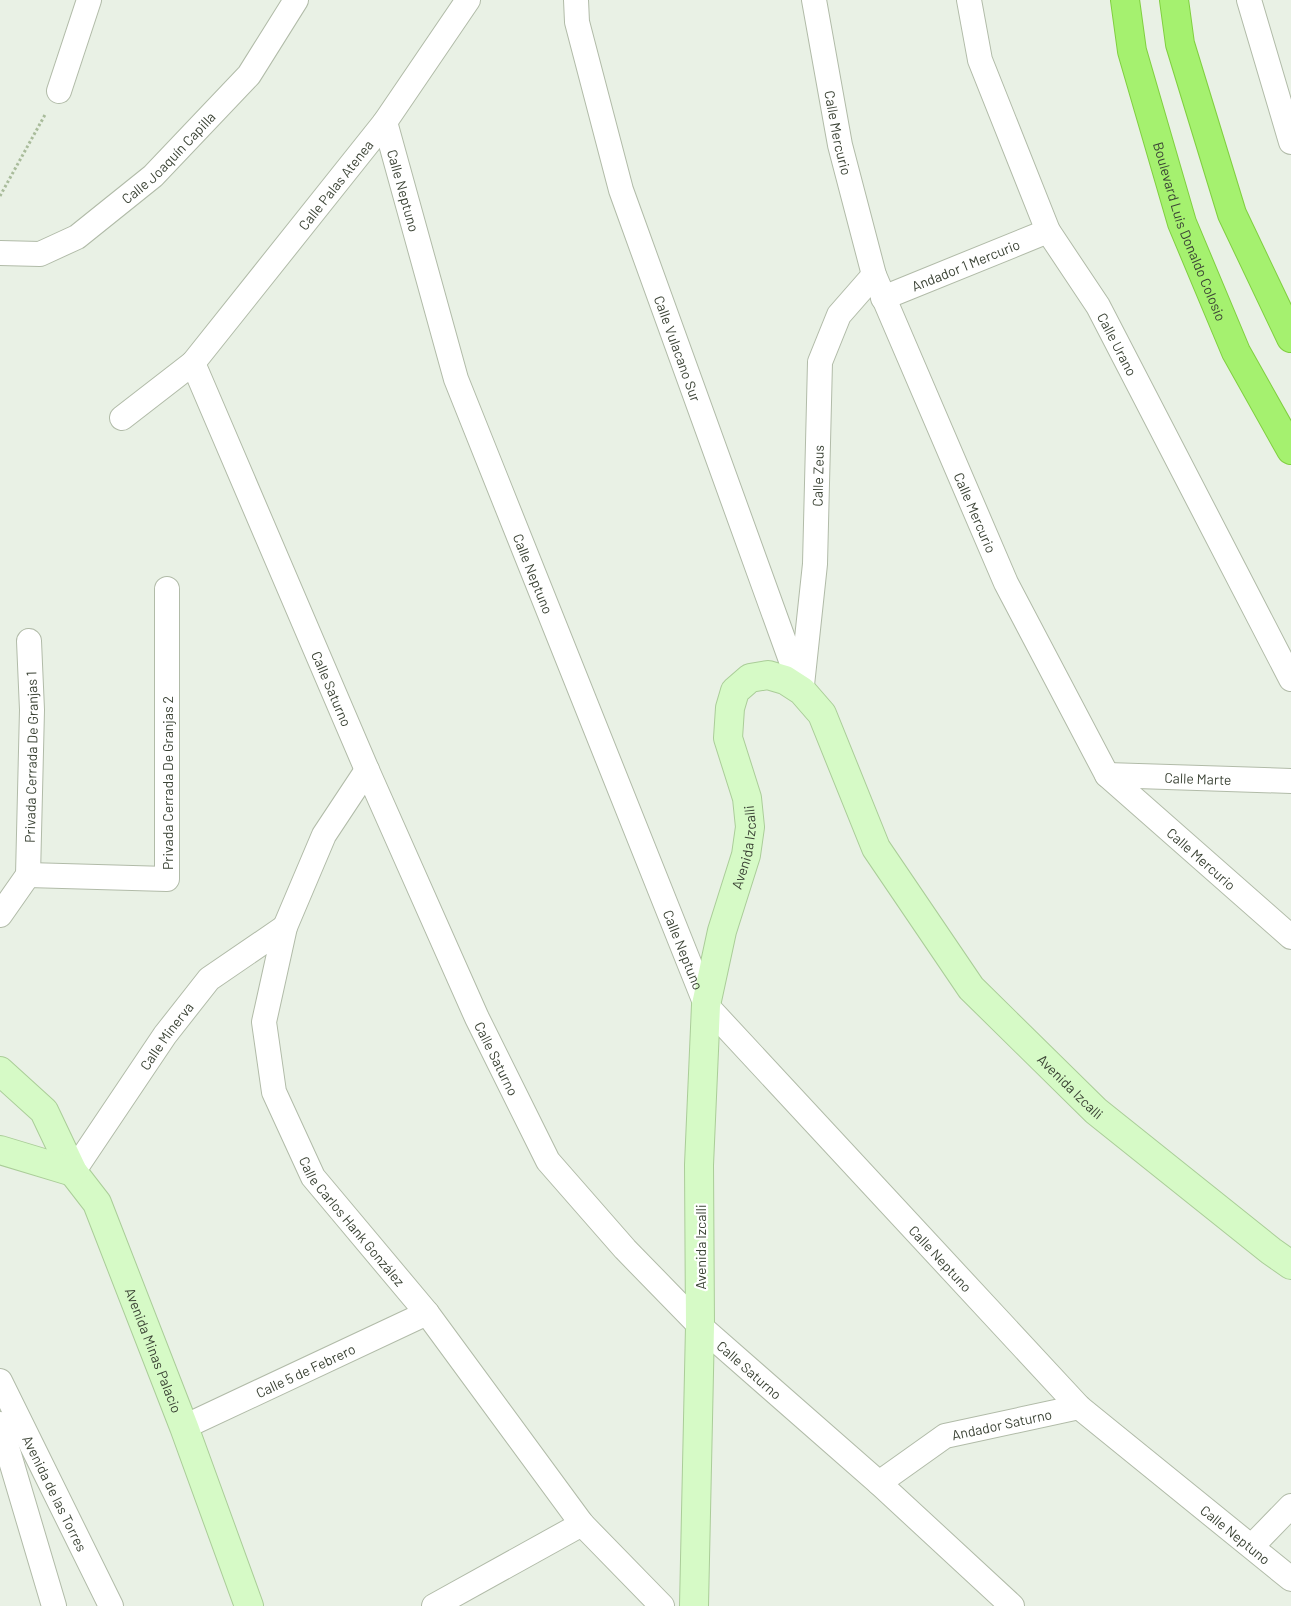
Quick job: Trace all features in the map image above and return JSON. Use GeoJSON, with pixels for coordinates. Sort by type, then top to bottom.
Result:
{"type":"FeatureCollection","features":[{"type":"Feature","properties":{"kind":"highway","name":"Boulevard Luis Donaldo Colosio"},"geometry":{"type":"LineString","coordinates":[[1125,0],[1132,51],[1182,223],[1236,352],[1291,450]]}},
{"type":"Feature","properties":{"kind":"highway"},"geometry":{"type":"LineString","coordinates":[[1174,0],[1180,44],[1232,214],[1291,338]]}},
{"type":"Feature","properties":{"kind":"street"},"geometry":{"type":"LineString","coordinates":[[59,91],[89,0]]}},
{"type":"Feature","properties":{"kind":"street","name":"Calle Joaquín Capilla"},"geometry":{"type":"LineString","coordinates":[[0,252],[40,254],[77,237],[153,176],[248,75],[296,0]]}},
{"type":"Feature","properties":{"kind":"street","name":"Calle Palas Atenea"},"geometry":{"type":"LineString","coordinates":[[122,418],[193,363],[385,122],[468,0]]}},
{"type":"Feature","properties":{"kind":"street","name":"Calle Vulacano Sur"},"geometry":{"type":"LineString","coordinates":[[576,0],[577,22],[621,190],[802,691]]}},
{"type":"Feature","properties":{"kind":"street","name":"Calle Mercurio"},"geometry":{"type":"LineString","coordinates":[[814,0],[840,145],[874,275],[1006,583],[1107,775],[1291,937]]}},
{"type":"Feature","properties":{"kind":"street","name":"Calle Urano"},"geometry":{"type":"LineString","coordinates":[[969,0],[980,60],[1048,231],[1098,306],[1291,679]]}},
{"type":"Feature","properties":{"kind":"street"},"geometry":{"type":"LineString","coordinates":[[1249,0],[1291,142]]}},
{"type":"Feature","properties":{"kind":"street","name":"Calle Neptuno"},"geometry":{"type":"LineString","coordinates":[[385,122],[456,379],[706,1005],[1079,1407],[1291,1579]]}},
{"type":"Feature","properties":{"kind":"street","name":"Andador 1 Mercurio"},"geometry":{"type":"LineString","coordinates":[[883,298],[1048,231]]}},
{"type":"Feature","properties":{"kind":"street","name":"Calle Zeus"},"geometry":{"type":"LineString","coordinates":[[802,691],[815,564],[820,362],[839,316],[874,275]]}},
{"type":"Feature","properties":{"kind":"street","name":"Calle Saturno"},"geometry":{"type":"LineString","coordinates":[[193,363],[367,770],[477,1018],[548,1161],[625,1249],[700,1326],[879,1483],[1012,1606]]}},
{"type":"Feature","properties":{"kind":"street","name":"Privada Cerrada De Granjas 2"},"geometry":{"type":"LineString","coordinates":[[28,875],[167,879],[168,589]]}},
{"type":"Feature","properties":{"kind":"street","name":"Privada Cerrada De Granjas 1"},"geometry":{"type":"LineString","coordinates":[[28,875],[32,710],[29,641]]}},
{"type":"Feature","properties":{"kind":"street","name":"Avenida Izcalli"},"geometry":{"type":"LineString","coordinates":[[694,1606],[700,1326],[699,1165],[706,1005],[722,932],[746,855],[750,827],[747,798],[728,738],[730,708],[736,690],[750,678],[768,675],[784,680],[802,691],[822,714],[876,848],[971,988],[1096,1111],[1271,1251],[1291,1264]]}},
{"type":"Feature","properties":{"kind":"street","name":"Calle Carlos Hank González"},"geometry":{"type":"LineString","coordinates":[[367,770],[324,835],[285,927],[264,1022],[274,1092],[313,1177],[427,1313],[582,1524],[662,1606]]}},
{"type":"Feature","properties":{"kind":"street","name":"Calle Marte"},"geometry":{"type":"LineString","coordinates":[[1107,775],[1291,781]]}},
{"type":"Feature","properties":{"kind":"street"},"geometry":{"type":"LineString","coordinates":[[0,915],[28,875]]}},
{"type":"Feature","properties":{"kind":"street","name":"Calle Minerva"},"geometry":{"type":"LineString","coordinates":[[73,1172],[165,1035],[209,980],[285,927]]}},
{"type":"Feature","properties":{"kind":"street","name":"Avenida Minas Palacio"},"geometry":{"type":"LineString","coordinates":[[0,1071],[44,1111],[73,1172],[97,1203],[184,1427],[249,1606]]}},
{"type":"Feature","properties":{"kind":"street"},"geometry":{"type":"LineString","coordinates":[[0,1150],[73,1172]]}},
{"type":"Feature","properties":{"kind":"street","name":"Calle 5 de Febrero"},"geometry":{"type":"LineString","coordinates":[[184,1427],[427,1313]]}},
{"type":"Feature","properties":{"kind":"street","name":"Avenida de las Torres"},"geometry":{"type":"LineString","coordinates":[[0,1381],[111,1606]]}},
{"type":"Feature","properties":{"kind":"street","name":"Andador Saturno"},"geometry":{"type":"LineString","coordinates":[[879,1483],[945,1436],[1079,1407]]}},
{"type":"Feature","properties":{"kind":"street","name":"Avenida de las Torres"},"geometry":{"type":"LineString","coordinates":[[0,1424],[54,1606]]}},
{"type":"Feature","properties":{"kind":"street"},"geometry":{"type":"LineString","coordinates":[[1252,1546],[1291,1506]]}},
{"type":"Feature","properties":{"kind":"street"},"geometry":{"type":"LineString","coordinates":[[434,1606],[582,1524]]}},
{"type":"Feature","properties":{"kind":"path"},"geometry":{"type":"LineString","coordinates":[[0,196],[59,91]]}}]}
